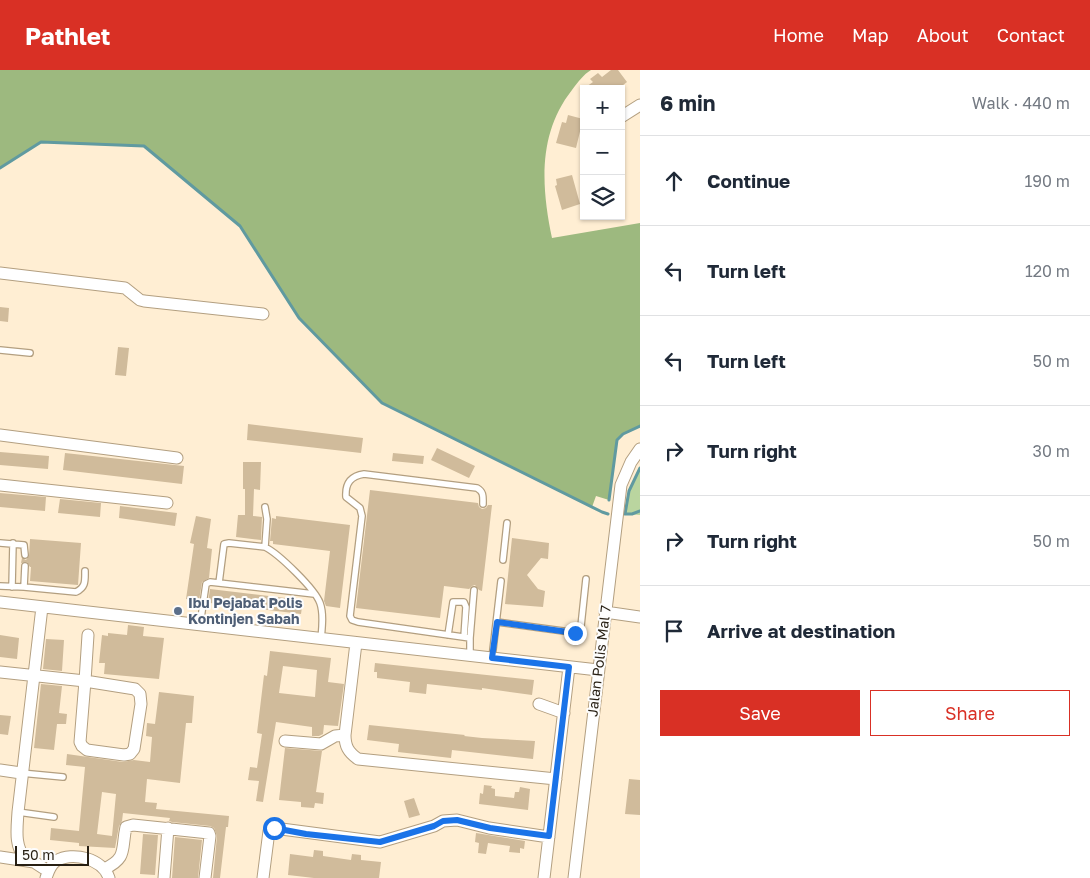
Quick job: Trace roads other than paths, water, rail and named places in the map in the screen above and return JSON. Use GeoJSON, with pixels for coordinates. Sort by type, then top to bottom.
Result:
{"type":"FeatureCollection","features":[{"type":"Feature","properties":{"kind":"street"},"geometry":{"type":"LineString","coordinates":[[625,114],[640,105]]}},
{"type":"Feature","properties":{"kind":"street"},"geometry":{"type":"LineString","coordinates":[[0,273],[125,288],[144,301],[263,314]]}},
{"type":"Feature","properties":{"kind":"street"},"geometry":{"type":"LineString","coordinates":[[0,435],[177,458]]}},
{"type":"Feature","properties":{"kind":"street","name":"Jalan Polis Mal 7"},"geometry":{"type":"LineString","coordinates":[[574,878],[621,485],[631,462],[640,449]]}},
{"type":"Feature","properties":{"kind":"street"},"geometry":{"type":"LineString","coordinates":[[0,485],[167,503]]}},
{"type":"Feature","properties":{"kind":"street"},"geometry":{"type":"LineString","coordinates":[[0,602],[598,670]]}},
{"type":"Feature","properties":{"kind":"street"},"geometry":{"type":"LineString","coordinates":[[26,860],[19,852],[17,843],[18,812],[32,676],[42,607]]}},
{"type":"Feature","properties":{"kind":"street"},"geometry":{"type":"LineString","coordinates":[[605,612],[640,617]]}},
{"type":"Feature","properties":{"kind":"street"},"geometry":{"type":"LineString","coordinates":[[0,672],[85,680],[135,689],[138,691],[141,704],[134,749],[130,754],[124,756],[87,750],[80,742],[85,680],[88,635]]}},
{"type":"Feature","properties":{"kind":"street"},"geometry":{"type":"LineString","coordinates":[[356,643],[345,735],[346,747],[352,755],[358,759],[556,780]]}},
{"type":"Feature","properties":{"kind":"street"},"geometry":{"type":"LineString","coordinates":[[544,878],[569,667]]}},
{"type":"Feature","properties":{"kind":"street"},"geometry":{"type":"LineString","coordinates":[[540,704],[564,713]]}},
{"type":"Feature","properties":{"kind":"street"},"geometry":{"type":"LineString","coordinates":[[285,740],[321,744],[335,736],[345,735]]}},
{"type":"Feature","properties":{"kind":"street"},"geometry":{"type":"LineString","coordinates":[[0,770],[22,773]]}},
{"type":"Feature","properties":{"kind":"street"},"geometry":{"type":"LineString","coordinates":[[263,878],[269,831],[274,828],[306,834],[380,842],[434,826],[443,821],[457,820],[490,828],[549,836]]}},
{"type":"Feature","properties":{"kind":"street"},"geometry":{"type":"LineString","coordinates":[[47,875],[57,860],[82,857],[95,862],[107,873],[119,861],[122,855],[128,826],[168,828],[207,832],[210,834],[205,878]]}},
{"type":"Feature","properties":{"kind":"street"},"geometry":{"type":"LineString","coordinates":[[164,878],[168,828]]}},
{"type":"Feature","properties":{"kind":"street"},"geometry":{"type":"LineString","coordinates":[[0,857],[26,860],[41,865],[47,875]]}},
{"type":"Feature","properties":{"kind":"lane"},"geometry":{"type":"LineString","coordinates":[[0,350],[30,353]]}},
{"type":"Feature","properties":{"kind":"lane"},"geometry":{"type":"LineString","coordinates":[[467,638],[352,620],[350,616],[362,516],[360,508],[346,497],[346,488],[350,480],[364,474],[477,488],[481,490],[483,495],[483,504]]}},
{"type":"Feature","properties":{"kind":"lane"},"geometry":{"type":"LineString","coordinates":[[265,507],[267,519],[265,547]]}},
{"type":"Feature","properties":{"kind":"lane"},"geometry":{"type":"LineString","coordinates":[[503,560],[507,523]]}},
{"type":"Feature","properties":{"kind":"lane"},"geometry":{"type":"LineString","coordinates":[[0,543],[24,545],[25,555]]}},
{"type":"Feature","properties":{"kind":"lane"},"geometry":{"type":"LineString","coordinates":[[12,587],[13,543]]}},
{"type":"Feature","properties":{"kind":"lane"},"geometry":{"type":"LineString","coordinates":[[219,583],[224,544],[265,547],[278,556],[314,594],[321,605],[321,639]]}},
{"type":"Feature","properties":{"kind":"lane"},"geometry":{"type":"LineString","coordinates":[[24,588],[25,566]]}},
{"type":"Feature","properties":{"kind":"lane"},"geometry":{"type":"LineString","coordinates":[[0,586],[76,592],[82,589],[85,584],[85,571]]}},
{"type":"Feature","properties":{"kind":"lane"},"geometry":{"type":"LineString","coordinates":[[497,622],[578,632],[581,626],[586,580]]}},
{"type":"Feature","properties":{"kind":"lane"},"geometry":{"type":"LineString","coordinates":[[492,658],[501,581]]}},
{"type":"Feature","properties":{"kind":"lane"},"geometry":{"type":"LineString","coordinates":[[200,625],[206,584],[210,582],[314,594]]}},
{"type":"Feature","properties":{"kind":"lane"},"geometry":{"type":"LineString","coordinates":[[467,638],[474,590]]}},
{"type":"Feature","properties":{"kind":"lane"},"geometry":{"type":"LineString","coordinates":[[448,635],[453,602],[464,602],[470,656]]}},
{"type":"Feature","properties":{"kind":"lane"},"geometry":{"type":"LineString","coordinates":[[22,773],[63,777]]}},
{"type":"Feature","properties":{"kind":"lane"},"geometry":{"type":"LineString","coordinates":[[18,812],[54,817]]}},
{"type":"Feature","properties":{"kind":"waterway"},"geometry":{"type":"LineString","coordinates":[[0,168],[41,142],[144,146],[240,226],[299,318],[382,403],[608,514]]}},
{"type":"Feature","properties":{"kind":"waterway"},"geometry":{"type":"LineString","coordinates":[[609,500],[617,440],[623,434],[640,426]]}},
{"type":"Feature","properties":{"kind":"waterway"},"geometry":{"type":"LineString","coordinates":[[640,468],[629,491],[625,514],[640,511]]}},
{"type":"Feature","properties":{"kind":"place","name":"Ibu Pejabat Polis Kontinjen Sabah"},"geometry":{"type":"Point","coordinates":[178,611]}}]}
